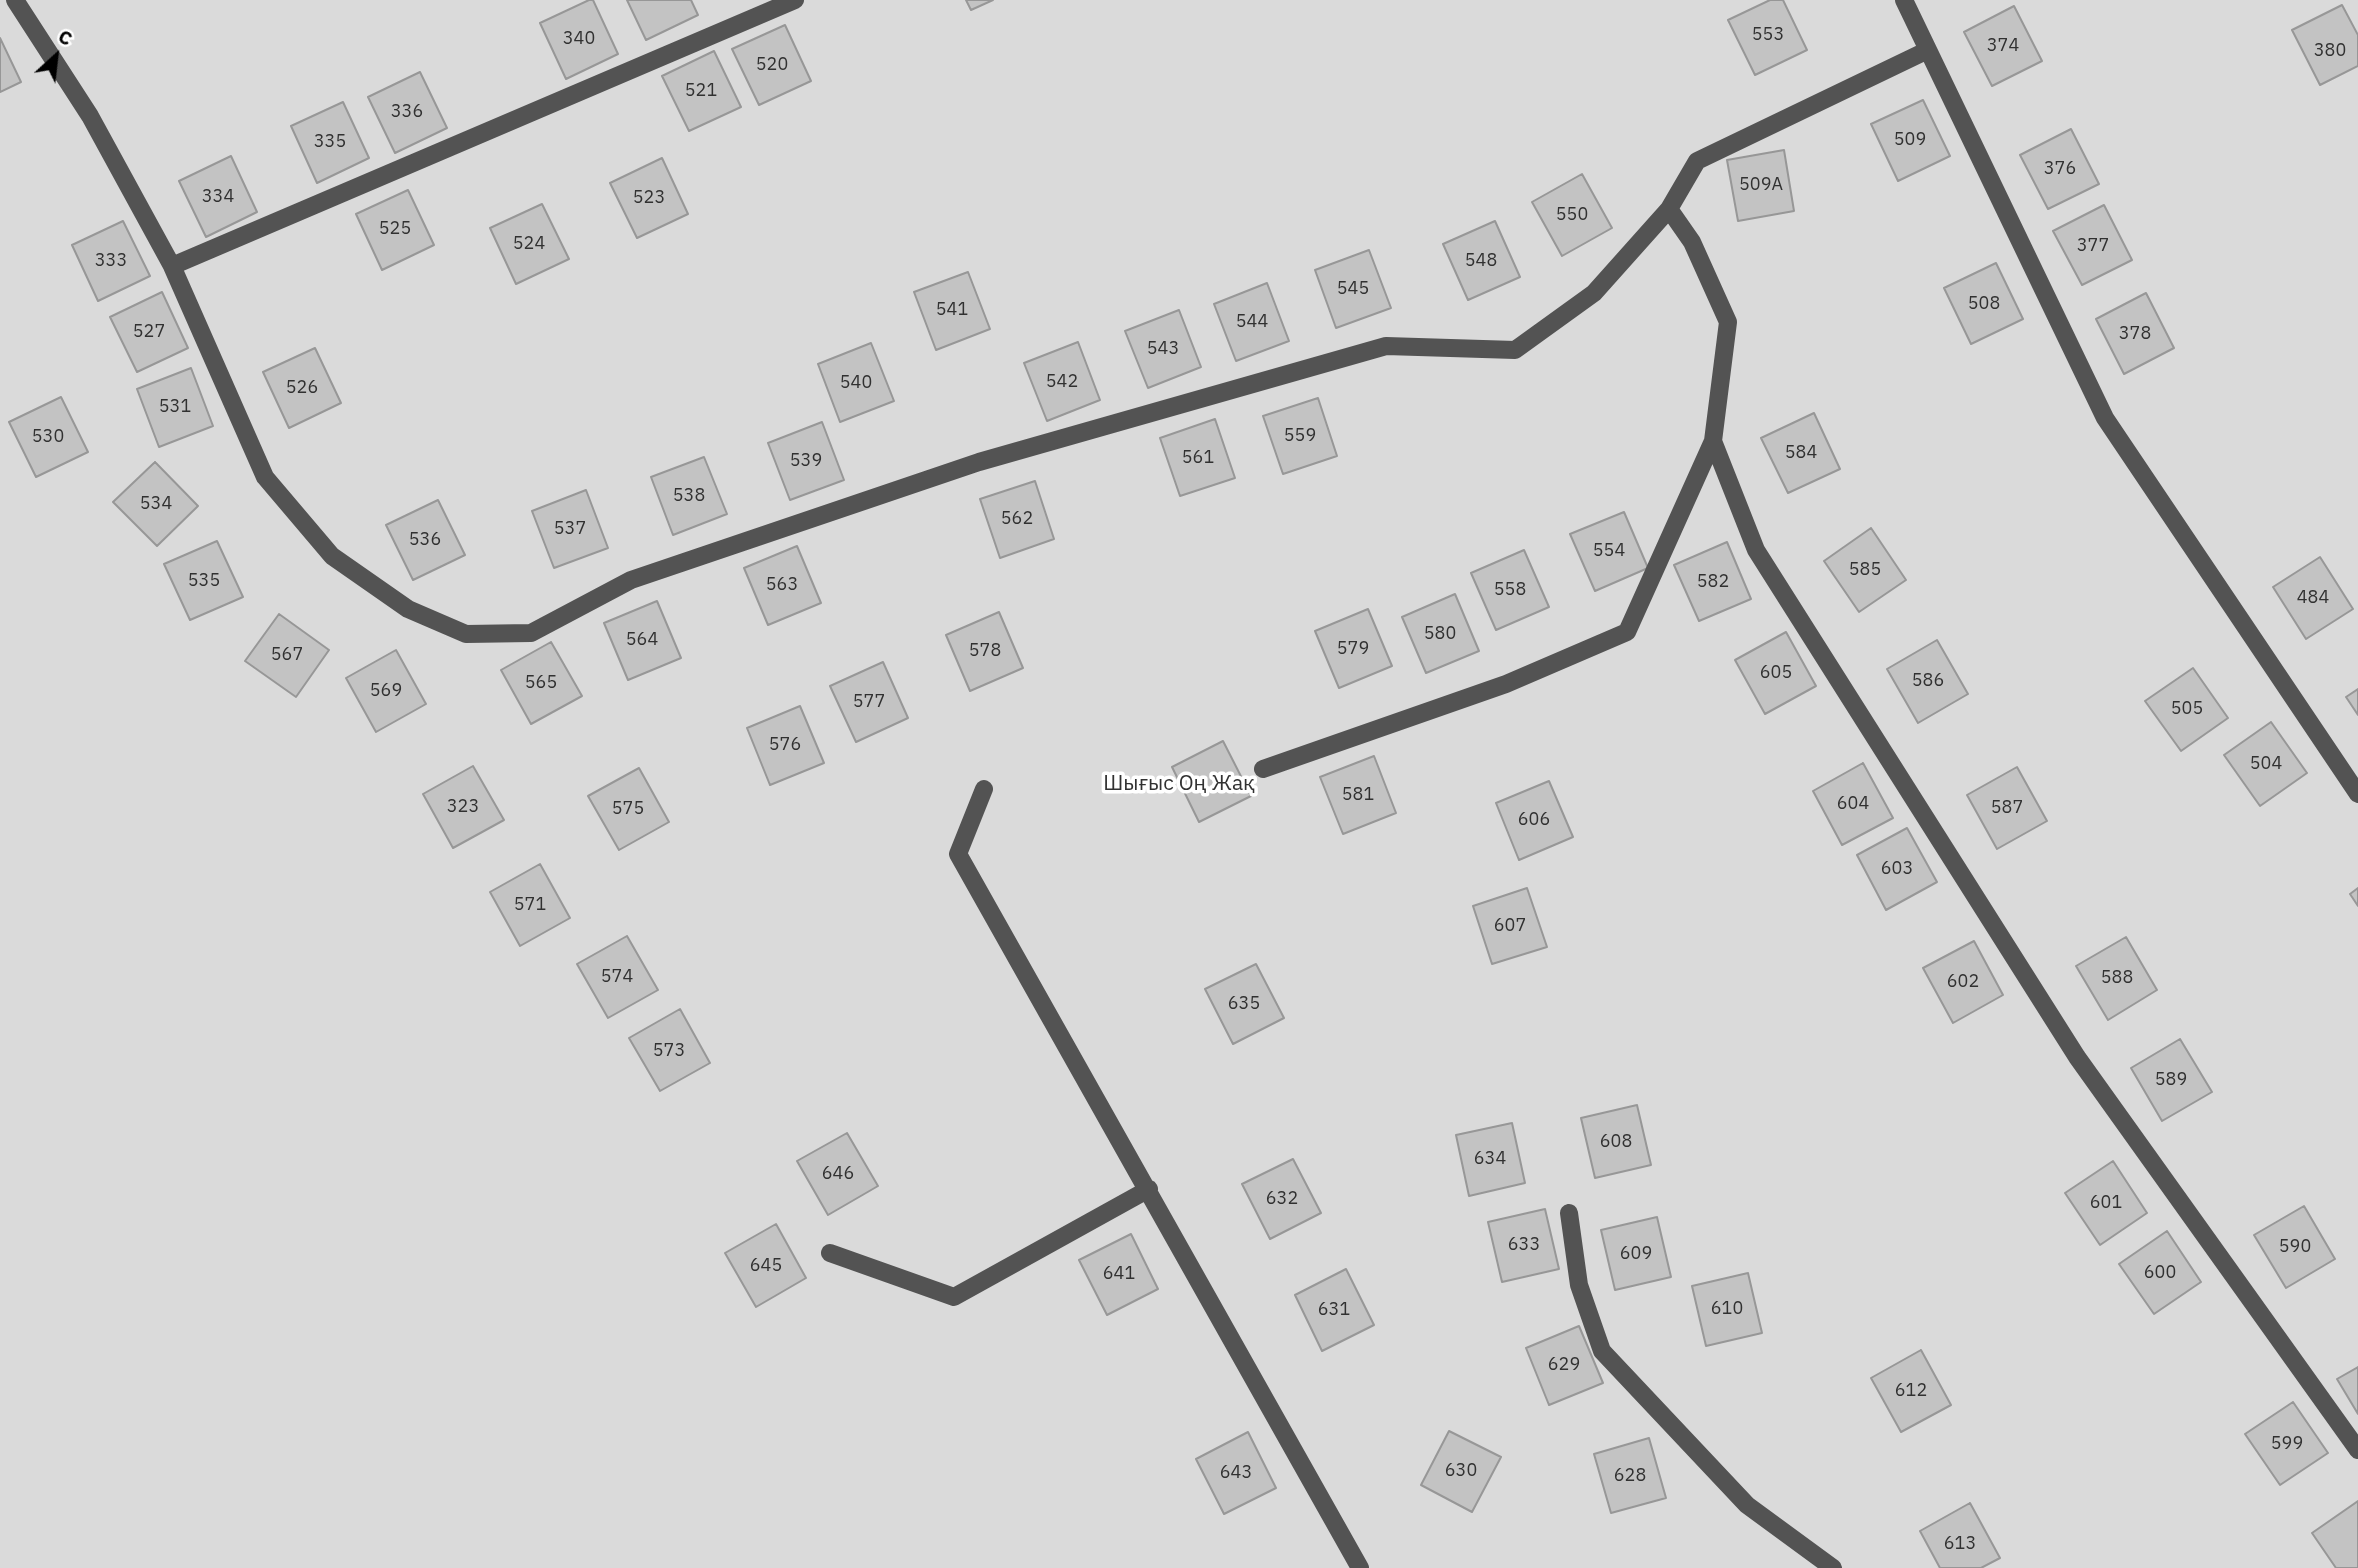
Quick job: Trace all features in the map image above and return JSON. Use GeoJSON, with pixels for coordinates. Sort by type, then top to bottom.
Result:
{"type":"FeatureCollection","features":[{"type":"Feature","properties":{"kind":"lane"},"geometry":{"type":"LineString","coordinates":[[15,0],[90,116],[172,266],[265,477],[332,556],[408,609],[466,634],[531,633],[631,580],[992,459],[1386,346],[1514,350],[1594,293],[1669,209],[1697,161],[1928,50]]}},
{"type":"Feature","properties":{"kind":"lane"},"geometry":{"type":"LineString","coordinates":[[172,266],[796,0]]}},
{"type":"Feature","properties":{"kind":"lane"},"geometry":{"type":"LineString","coordinates":[[1904,0],[2105,418],[2358,793]]}},
{"type":"Feature","properties":{"kind":"lane"},"geometry":{"type":"LineString","coordinates":[[1263,769],[1506,684],[1627,632],[1713,440],[1728,322],[1692,242],[1669,209]]}},
{"type":"Feature","properties":{"kind":"lane"},"geometry":{"type":"LineString","coordinates":[[1713,440],[1756,550],[2069,1045],[2358,1450]]}},
{"type":"Feature","properties":{"kind":"lane"},"geometry":{"type":"LineString","coordinates":[[984,789],[958,854],[1360,1568]]}},
{"type":"Feature","properties":{"kind":"lane"},"geometry":{"type":"LineString","coordinates":[[830,1253],[954,1297],[1149,1189]]}},
{"type":"Feature","properties":{"kind":"lane"},"geometry":{"type":"LineString","coordinates":[[1569,1213],[1579,1285],[1602,1351],[1747,1505],[1833,1568]]}},
{"type":"Feature","properties":{"kind":"green space","name":"Шығыс Оң Жақ"},"geometry":{"type":"Polygon","coordinates":[[[0,0],[2358,0],[2358,1568],[0,1568],[0,0]]]}},
{"type":"Feature","properties":{"kind":"building"},"geometry":{"type":"Polygon","coordinates":[[[593,0],[618,54],[566,79],[540,23],[593,0]]]}},
{"type":"Feature","properties":{"kind":"building"},"geometry":{"type":"Polygon","coordinates":[[[627,0],[691,0],[698,15],[646,40],[627,0]]]}},
{"type":"Feature","properties":{"kind":"building"},"geometry":{"type":"Polygon","coordinates":[[[966,0],[993,0],[971,10],[966,0]]]}},
{"type":"Feature","properties":{"kind":"building"},"geometry":{"type":"Polygon","coordinates":[[[1770,0],[1783,0],[1807,50],[1755,75],[1728,20],[1770,0]]]}},
{"type":"Feature","properties":{"kind":"building"},"geometry":{"type":"Polygon","coordinates":[[[2342,5],[2358,35],[2358,66],[2320,85],[2292,30],[2342,5]]]}},
{"type":"Feature","properties":{"kind":"building"},"geometry":{"type":"Polygon","coordinates":[[[2014,6],[2042,61],[1992,86],[1964,32],[2014,6]]]}},
{"type":"Feature","properties":{"kind":"building"},"geometry":{"type":"Polygon","coordinates":[[[785,25],[811,81],[759,105],[732,49],[785,25]]]}},
{"type":"Feature","properties":{"kind":"building"},"geometry":{"type":"Polygon","coordinates":[[[0,38],[21,82],[0,92],[0,38]]]}},
{"type":"Feature","properties":{"kind":"building"},"geometry":{"type":"Polygon","coordinates":[[[714,51],[741,107],[689,131],[662,76],[714,51]]]}},
{"type":"Feature","properties":{"kind":"building"},"geometry":{"type":"Polygon","coordinates":[[[420,72],[447,128],[395,153],[368,97],[420,72]]]}},
{"type":"Feature","properties":{"kind":"building"},"geometry":{"type":"Polygon","coordinates":[[[1923,100],[1950,156],[1898,181],[1871,124],[1923,100]]]}},
{"type":"Feature","properties":{"kind":"building"},"geometry":{"type":"Polygon","coordinates":[[[343,102],[369,158],[317,183],[291,126],[343,102]]]}},
{"type":"Feature","properties":{"kind":"building"},"geometry":{"type":"Polygon","coordinates":[[[2071,129],[2099,184],[2048,209],[2020,155],[2071,129]]]}},
{"type":"Feature","properties":{"kind":"building"},"geometry":{"type":"Polygon","coordinates":[[[1784,150],[1794,211],[1738,221],[1727,160],[1784,150]]]}},
{"type":"Feature","properties":{"kind":"building"},"geometry":{"type":"Polygon","coordinates":[[[231,156],[257,212],[206,237],[179,181],[231,156]]]}},
{"type":"Feature","properties":{"kind":"building"},"geometry":{"type":"Polygon","coordinates":[[[662,158],[688,214],[637,238],[610,183],[662,158]]]}},
{"type":"Feature","properties":{"kind":"building"},"geometry":{"type":"Polygon","coordinates":[[[1582,174],[1612,228],[1562,256],[1532,202],[1582,174]]]}},
{"type":"Feature","properties":{"kind":"building"},"geometry":{"type":"Polygon","coordinates":[[[408,190],[434,245],[382,270],[356,214],[408,190]]]}},
{"type":"Feature","properties":{"kind":"building"},"geometry":{"type":"Polygon","coordinates":[[[542,204],[569,259],[516,284],[490,228],[542,204]]]}},
{"type":"Feature","properties":{"kind":"building"},"geometry":{"type":"Polygon","coordinates":[[[2104,205],[2132,260],[2082,285],[2053,231],[2104,205]]]}},
{"type":"Feature","properties":{"kind":"building"},"geometry":{"type":"Polygon","coordinates":[[[123,221],[150,276],[98,301],[72,245],[123,221]]]}},
{"type":"Feature","properties":{"kind":"building"},"geometry":{"type":"Polygon","coordinates":[[[1495,221],[1520,277],[1468,300],[1443,244],[1495,221]]]}},
{"type":"Feature","properties":{"kind":"building"},"geometry":{"type":"Polygon","coordinates":[[[1369,250],[1391,308],[1336,328],[1315,270],[1369,250]]]}},
{"type":"Feature","properties":{"kind":"building"},"geometry":{"type":"Polygon","coordinates":[[[1996,263],[2023,319],[1971,344],[1944,288],[1996,263]]]}},
{"type":"Feature","properties":{"kind":"building"},"geometry":{"type":"Polygon","coordinates":[[[968,272],[990,329],[936,350],[914,292],[968,272]]]}},
{"type":"Feature","properties":{"kind":"building"},"geometry":{"type":"Polygon","coordinates":[[[1267,283],[1289,341],[1236,361],[1214,304],[1267,283]]]}},
{"type":"Feature","properties":{"kind":"building"},"geometry":{"type":"Polygon","coordinates":[[[162,292],[188,348],[137,372],[110,317],[162,292]]]}},
{"type":"Feature","properties":{"kind":"building"},"geometry":{"type":"Polygon","coordinates":[[[2146,293],[2174,348],[2124,374],[2096,319],[2146,293]]]}},
{"type":"Feature","properties":{"kind":"building"},"geometry":{"type":"Polygon","coordinates":[[[1179,310],[1201,367],[1148,388],[1125,331],[1179,310]]]}},
{"type":"Feature","properties":{"kind":"building"},"geometry":{"type":"Polygon","coordinates":[[[1078,342],[1100,400],[1047,421],[1024,363],[1078,342]]]}},
{"type":"Feature","properties":{"kind":"building"},"geometry":{"type":"Polygon","coordinates":[[[871,343],[894,401],[840,422],[818,364],[871,343]]]}},
{"type":"Feature","properties":{"kind":"building"},"geometry":{"type":"Polygon","coordinates":[[[315,348],[341,403],[289,428],[263,372],[315,348]]]}},
{"type":"Feature","properties":{"kind":"building"},"geometry":{"type":"Polygon","coordinates":[[[191,368],[213,426],[159,447],[137,389],[191,368]]]}},
{"type":"Feature","properties":{"kind":"building"},"geometry":{"type":"Polygon","coordinates":[[[61,397],[88,452],[36,477],[9,422],[61,397]]]}},
{"type":"Feature","properties":{"kind":"building"},"geometry":{"type":"Polygon","coordinates":[[[1318,398],[1337,456],[1283,474],[1263,416],[1318,398]]]}},
{"type":"Feature","properties":{"kind":"building"},"geometry":{"type":"Polygon","coordinates":[[[1814,413],[1840,469],[1788,493],[1761,438],[1814,413]]]}},
{"type":"Feature","properties":{"kind":"building"},"geometry":{"type":"Polygon","coordinates":[[[1215,419],[1235,478],[1180,496],[1160,438],[1215,419]]]}},
{"type":"Feature","properties":{"kind":"building"},"geometry":{"type":"Polygon","coordinates":[[[822,422],[844,480],[790,500],[768,443],[822,422]]]}},
{"type":"Feature","properties":{"kind":"building"},"geometry":{"type":"Polygon","coordinates":[[[704,457],[727,514],[673,535],[651,477],[704,457]]]}},
{"type":"Feature","properties":{"kind":"building"},"geometry":{"type":"Polygon","coordinates":[[[155,462],[198,506],[157,546],[113,502],[155,462]]]}},
{"type":"Feature","properties":{"kind":"building"},"geometry":{"type":"Polygon","coordinates":[[[1035,481],[1054,539],[1000,558],[980,499],[1035,481]]]}},
{"type":"Feature","properties":{"kind":"building"},"geometry":{"type":"Polygon","coordinates":[[[586,490],[608,548],[554,568],[532,511],[586,490]]]}},
{"type":"Feature","properties":{"kind":"building"},"geometry":{"type":"Polygon","coordinates":[[[438,500],[465,555],[413,580],[386,525],[438,500]]]}},
{"type":"Feature","properties":{"kind":"building"},"geometry":{"type":"Polygon","coordinates":[[[1624,512],[1648,568],[1595,591],[1570,534],[1624,512]]]}},
{"type":"Feature","properties":{"kind":"building"},"geometry":{"type":"Polygon","coordinates":[[[1871,528],[1906,580],[1859,612],[1824,561],[1871,528]]]}},
{"type":"Feature","properties":{"kind":"building"},"geometry":{"type":"Polygon","coordinates":[[[217,541],[243,597],[190,620],[164,564],[217,541]]]}},
{"type":"Feature","properties":{"kind":"building"},"geometry":{"type":"Polygon","coordinates":[[[1727,542],[1751,599],[1699,621],[1674,565],[1727,542]]]}},
{"type":"Feature","properties":{"kind":"building"},"geometry":{"type":"Polygon","coordinates":[[[797,546],[821,603],[768,625],[744,568],[797,546]]]}},
{"type":"Feature","properties":{"kind":"building"},"geometry":{"type":"Polygon","coordinates":[[[1524,550],[1549,607],[1496,630],[1471,573],[1524,550]]]}},
{"type":"Feature","properties":{"kind":"building"},"geometry":{"type":"Polygon","coordinates":[[[2320,557],[2353,609],[2306,639],[2273,587],[2320,557]]]}},
{"type":"Feature","properties":{"kind":"building"},"geometry":{"type":"Polygon","coordinates":[[[1455,594],[1479,651],[1426,673],[1402,617],[1455,594]]]}},
{"type":"Feature","properties":{"kind":"building"},"geometry":{"type":"Polygon","coordinates":[[[657,601],[681,658],[628,680],[604,623],[657,601]]]}},
{"type":"Feature","properties":{"kind":"building"},"geometry":{"type":"Polygon","coordinates":[[[1368,609],[1392,666],[1339,688],[1315,631],[1368,609]]]}},
{"type":"Feature","properties":{"kind":"building"},"geometry":{"type":"Polygon","coordinates":[[[999,612],[1023,668],[970,691],[946,635],[999,612]]]}},
{"type":"Feature","properties":{"kind":"building"},"geometry":{"type":"Polygon","coordinates":[[[279,614],[329,650],[296,697],[245,661],[279,614]]]}},
{"type":"Feature","properties":{"kind":"building"},"geometry":{"type":"Polygon","coordinates":[[[1786,632],[1816,686],[1765,714],[1735,660],[1786,632]]]}},
{"type":"Feature","properties":{"kind":"building"},"geometry":{"type":"Polygon","coordinates":[[[1937,640],[1968,694],[1918,723],[1887,669],[1937,640]]]}},
{"type":"Feature","properties":{"kind":"building"},"geometry":{"type":"Polygon","coordinates":[[[551,642],[582,696],[531,724],[501,670],[551,642]]]}},
{"type":"Feature","properties":{"kind":"building"},"geometry":{"type":"Polygon","coordinates":[[[396,650],[426,704],[376,732],[346,678],[396,650]]]}},
{"type":"Feature","properties":{"kind":"building"},"geometry":{"type":"Polygon","coordinates":[[[883,662],[908,718],[856,742],[830,686],[883,662]]]}},
{"type":"Feature","properties":{"kind":"building"},"geometry":{"type":"Polygon","coordinates":[[[2193,668],[2228,718],[2181,751],[2145,701],[2193,668]]]}},
{"type":"Feature","properties":{"kind":"building"},"geometry":{"type":"Polygon","coordinates":[[[2358,689],[2358,715],[2346,697],[2358,689]]]}},
{"type":"Feature","properties":{"kind":"building"},"geometry":{"type":"Polygon","coordinates":[[[800,706],[824,763],[770,785],[747,728],[800,706]]]}},
{"type":"Feature","properties":{"kind":"building"},"geometry":{"type":"Polygon","coordinates":[[[2271,722],[2307,773],[2260,806],[2224,755],[2271,722]]]}},
{"type":"Feature","properties":{"kind":"building"},"geometry":{"type":"Polygon","coordinates":[[[1223,741],[1251,796],[1199,822],[1172,767],[1223,741]]]}},
{"type":"Feature","properties":{"kind":"building"},"geometry":{"type":"Polygon","coordinates":[[[1374,756],[1396,813],[1343,834],[1320,777],[1374,756]]]}},
{"type":"Feature","properties":{"kind":"building"},"geometry":{"type":"Polygon","coordinates":[[[1863,763],[1893,818],[1842,845],[1813,791],[1863,763]]]}},
{"type":"Feature","properties":{"kind":"building"},"geometry":{"type":"Polygon","coordinates":[[[473,766],[504,820],[453,848],[423,794],[473,766]]]}},
{"type":"Feature","properties":{"kind":"building"},"geometry":{"type":"Polygon","coordinates":[[[2017,767],[2047,821],[1997,849],[1967,795],[2017,767]]]}},
{"type":"Feature","properties":{"kind":"building"},"geometry":{"type":"Polygon","coordinates":[[[639,768],[669,822],[619,850],[588,796],[639,768]]]}},
{"type":"Feature","properties":{"kind":"building"},"geometry":{"type":"Polygon","coordinates":[[[1549,781],[1573,837],[1519,860],[1496,803],[1549,781]]]}},
{"type":"Feature","properties":{"kind":"building"},"geometry":{"type":"Polygon","coordinates":[[[1907,828],[1937,882],[1886,910],[1857,855],[1907,828]]]}},
{"type":"Feature","properties":{"kind":"building"},"geometry":{"type":"Polygon","coordinates":[[[540,864],[570,918],[520,946],[490,892],[540,864]]]}},
{"type":"Feature","properties":{"kind":"building"},"geometry":{"type":"Polygon","coordinates":[[[1527,888],[1547,947],[1492,964],[1473,906],[1527,888]]]}},
{"type":"Feature","properties":{"kind":"building"},"geometry":{"type":"Polygon","coordinates":[[[2358,888],[2358,906],[2350,894],[2358,888]]]}},
{"type":"Feature","properties":{"kind":"building"},"geometry":{"type":"Polygon","coordinates":[[[627,936],[658,990],[608,1018],[577,964],[627,936]]]}},
{"type":"Feature","properties":{"kind":"building"},"geometry":{"type":"Polygon","coordinates":[[[2126,937],[2157,990],[2108,1020],[2076,966],[2126,937]]]}},
{"type":"Feature","properties":{"kind":"building"},"geometry":{"type":"Polygon","coordinates":[[[1974,941],[2003,995],[1953,1023],[1923,968],[1974,941]]]}},
{"type":"Feature","properties":{"kind":"building"},"geometry":{"type":"Polygon","coordinates":[[[1256,964],[1284,1018],[1233,1044],[1205,989],[1256,964]]]}},
{"type":"Feature","properties":{"kind":"building"},"geometry":{"type":"Polygon","coordinates":[[[680,1009],[710,1063],[660,1091],[629,1038],[680,1009]]]}},
{"type":"Feature","properties":{"kind":"building"},"geometry":{"type":"Polygon","coordinates":[[[2180,1039],[2212,1092],[2162,1121],[2131,1068],[2180,1039]]]}},
{"type":"Feature","properties":{"kind":"building"},"geometry":{"type":"Polygon","coordinates":[[[1637,1105],[1651,1165],[1595,1178],[1581,1118],[1637,1105]]]}},
{"type":"Feature","properties":{"kind":"building"},"geometry":{"type":"Polygon","coordinates":[[[1512,1123],[1525,1183],[1469,1196],[1456,1135],[1512,1123]]]}},
{"type":"Feature","properties":{"kind":"building"},"geometry":{"type":"Polygon","coordinates":[[[847,1133],[878,1186],[828,1215],[797,1161],[847,1133]]]}},
{"type":"Feature","properties":{"kind":"building"},"geometry":{"type":"Polygon","coordinates":[[[1293,1159],[1321,1213],[1270,1239],[1242,1184],[1293,1159]]]}},
{"type":"Feature","properties":{"kind":"building"},"geometry":{"type":"Polygon","coordinates":[[[2113,1161],[2147,1213],[2100,1245],[2065,1193],[2113,1161]]]}},
{"type":"Feature","properties":{"kind":"building"},"geometry":{"type":"Polygon","coordinates":[[[2304,1206],[2335,1259],[2286,1288],[2254,1235],[2304,1206]]]}},
{"type":"Feature","properties":{"kind":"building"},"geometry":{"type":"Polygon","coordinates":[[[1545,1209],[1559,1269],[1502,1282],[1488,1222],[1545,1209]]]}},
{"type":"Feature","properties":{"kind":"building"},"geometry":{"type":"Polygon","coordinates":[[[1657,1217],[1671,1277],[1615,1290],[1601,1230],[1657,1217]]]}},
{"type":"Feature","properties":{"kind":"building"},"geometry":{"type":"Polygon","coordinates":[[[776,1224],[806,1278],[756,1307],[725,1253],[776,1224]]]}},
{"type":"Feature","properties":{"kind":"building"},"geometry":{"type":"Polygon","coordinates":[[[2167,1231],[2201,1282],[2154,1314],[2119,1264],[2167,1231]]]}},
{"type":"Feature","properties":{"kind":"building"},"geometry":{"type":"Polygon","coordinates":[[[1131,1234],[1158,1289],[1107,1315],[1079,1260],[1131,1234]]]}},
{"type":"Feature","properties":{"kind":"building"},"geometry":{"type":"Polygon","coordinates":[[[1346,1269],[1374,1325],[1322,1351],[1295,1295],[1346,1269]]]}},
{"type":"Feature","properties":{"kind":"building"},"geometry":{"type":"Polygon","coordinates":[[[1748,1273],[1762,1333],[1706,1346],[1692,1286],[1748,1273]]]}},
{"type":"Feature","properties":{"kind":"building"},"geometry":{"type":"Polygon","coordinates":[[[1579,1326],[1603,1383],[1549,1405],[1526,1348],[1579,1326]]]}},
{"type":"Feature","properties":{"kind":"building"},"geometry":{"type":"Polygon","coordinates":[[[1921,1350],[1951,1405],[1901,1432],[1871,1378],[1921,1350]]]}},
{"type":"Feature","properties":{"kind":"building"},"geometry":{"type":"Polygon","coordinates":[[[2358,1367],[2358,1414],[2337,1379],[2358,1367]]]}},
{"type":"Feature","properties":{"kind":"building"},"geometry":{"type":"Polygon","coordinates":[[[2293,1402],[2328,1453],[2280,1485],[2245,1434],[2293,1402]]]}},
{"type":"Feature","properties":{"kind":"building"},"geometry":{"type":"Polygon","coordinates":[[[1449,1431],[1501,1457],[1472,1512],[1421,1485],[1449,1431]]]}},
{"type":"Feature","properties":{"kind":"building"},"geometry":{"type":"Polygon","coordinates":[[[1248,1432],[1276,1488],[1224,1514],[1196,1459],[1248,1432]]]}},
{"type":"Feature","properties":{"kind":"building"},"geometry":{"type":"Polygon","coordinates":[[[1649,1438],[1666,1498],[1611,1513],[1594,1454],[1649,1438]]]}},
{"type":"Feature","properties":{"kind":"building"},"geometry":{"type":"Polygon","coordinates":[[[2358,1501],[2358,1568],[2336,1568],[2312,1533],[2358,1501]]]}},
{"type":"Feature","properties":{"kind":"building"},"geometry":{"type":"Polygon","coordinates":[[[1970,1503],[2000,1558],[1981,1568],[1940,1568],[1920,1531],[1970,1503]]]}}]}
